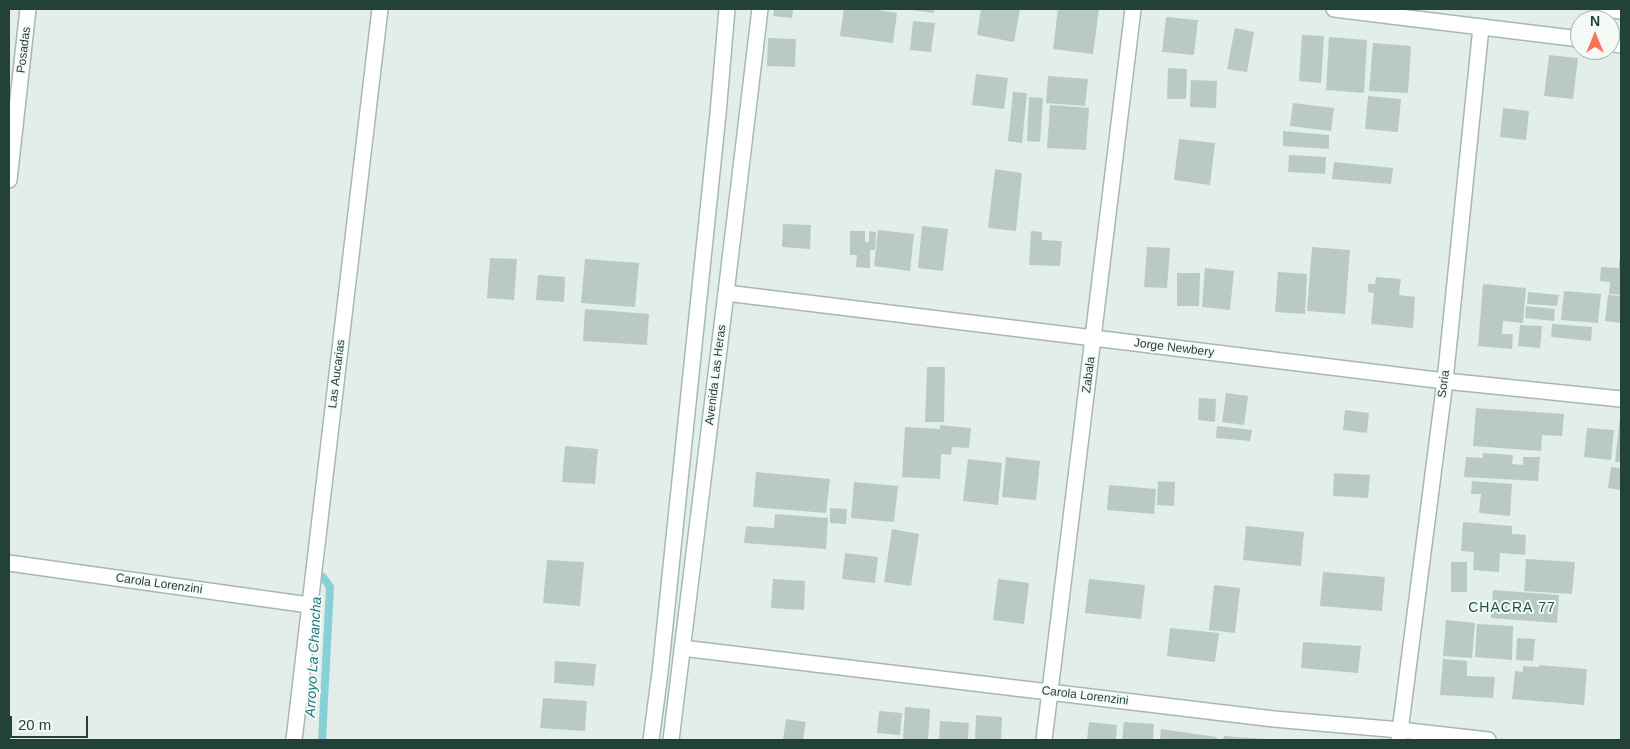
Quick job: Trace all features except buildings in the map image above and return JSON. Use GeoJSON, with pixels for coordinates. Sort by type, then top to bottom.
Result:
{"type":"FeatureCollection","features":[{"type":"Feature","properties":{"kind":"street","name":"Posadas"},"geometry":{"type":"LineString","coordinates":[[9,180],[28,9]]}},
{"type":"Feature","properties":{"kind":"street","name":"Las Aucarias"},"geometry":{"type":"LineString","coordinates":[[294,740],[380,9]]}},
{"type":"Feature","properties":{"kind":"street","name":"Avenida Las Heras"},"geometry":{"type":"LineString","coordinates":[[651,740],[660,673],[714,153],[727,9]]}},
{"type":"Feature","properties":{"kind":"street","name":"Avenida Las Heras"},"geometry":{"type":"LineString","coordinates":[[670,740],[760,9]]}},
{"type":"Feature","properties":{"kind":"street","name":"Zabala"},"geometry":{"type":"LineString","coordinates":[[1044,740],[1133,9]]}},
{"type":"Feature","properties":{"kind":"street"},"geometry":{"type":"LineString","coordinates":[[1334,9],[1570,38]]}},
{"type":"Feature","properties":{"kind":"street"},"geometry":{"type":"LineString","coordinates":[[1605,9],[1621,11]]}},
{"type":"Feature","properties":{"kind":"street","name":"Soria"},"geometry":{"type":"LineString","coordinates":[[1400,735],[1445,381],[1481,27]]}},
{"type":"Feature","properties":{"kind":"street","name":"Jorge Newbery"},"geometry":{"type":"LineString","coordinates":[[726,293],[1445,381],[1621,399]]}},
{"type":"Feature","properties":{"kind":"street","name":"Carola Lorenzini"},"geometry":{"type":"LineString","coordinates":[[9,563],[309,605]]}},
{"type":"Feature","properties":{"kind":"street","name":"Carola Lorenzini"},"geometry":{"type":"LineString","coordinates":[[682,648],[1400,735],[1488,740]]}},
{"type":"Feature","properties":{"kind":"waterway","name":"Arroyo La Chancha"},"geometry":{"type":"LineString","coordinates":[[322,740],[330,587],[323,577]]}},
{"type":"Feature","properties":{"kind":"district","name":"CHACRA 77"},"geometry":{"type":"Point","coordinates":[1512,608]}}]}
